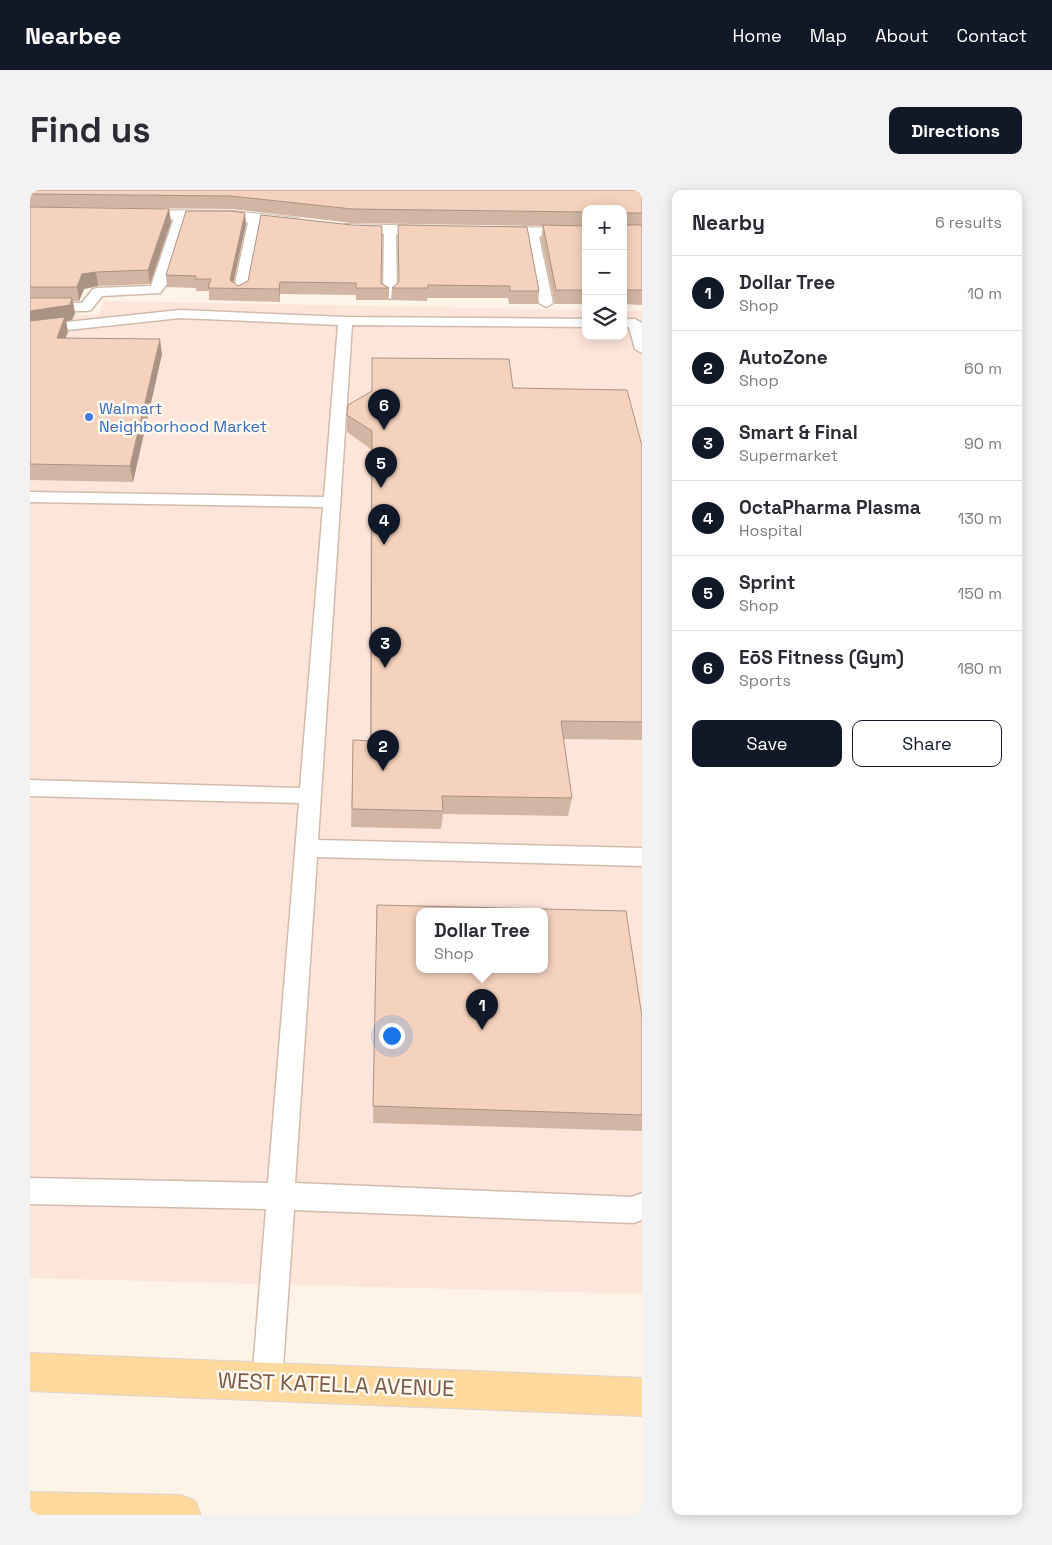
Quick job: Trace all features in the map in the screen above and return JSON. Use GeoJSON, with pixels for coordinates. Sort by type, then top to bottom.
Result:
{"type":"FeatureCollection","features":[{"type":"Feature","properties":{"kind":"main road","name":"WEST KATELLA AVENUE"},"geometry":{"type":"LineString","coordinates":[[30,1372],[642,1396]]}},
{"type":"Feature","properties":{"kind":"main road"},"geometry":{"type":"LineString","coordinates":[[30,1512],[181,1515]]}},
{"type":"Feature","properties":{"kind":"street"},"geometry":{"type":"LineString","coordinates":[[115,214],[254,218],[313,225]]}},
{"type":"Feature","properties":{"kind":"street"},"geometry":{"type":"LineString","coordinates":[[332,228],[447,231]]}},
{"type":"Feature","properties":{"kind":"street"},"geometry":{"type":"LineString","coordinates":[[475,231],[582,233]]}},
{"type":"Feature","properties":{"kind":"lane"},"geometry":{"type":"LineString","coordinates":[[30,307],[86,307],[92,302],[94,294],[98,292],[155,290],[160,284],[181,215]]}},
{"type":"Feature","properties":{"kind":"lane"},"geometry":{"type":"LineString","coordinates":[[240,293],[254,218]]}},
{"type":"Feature","properties":{"kind":"lane"},"geometry":{"type":"LineString","coordinates":[[390,230],[390,295]]}},
{"type":"Feature","properties":{"kind":"lane"},"geometry":{"type":"LineString","coordinates":[[532,232],[546,303]]}},
{"type":"Feature","properties":{"kind":"lane"},"geometry":{"type":"LineString","coordinates":[[30,330],[180,314],[345,321],[582,323]]}},
{"type":"Feature","properties":{"kind":"lane"},"geometry":{"type":"LineString","coordinates":[[267,1382],[345,321]]}},
{"type":"Feature","properties":{"kind":"lane"},"geometry":{"type":"LineString","coordinates":[[627,323],[635,323],[642,349]]}},
{"type":"Feature","properties":{"kind":"lane"},"geometry":{"type":"LineString","coordinates":[[30,497],[331,502]]}},
{"type":"Feature","properties":{"kind":"lane"},"geometry":{"type":"LineString","coordinates":[[30,788],[310,796]]}},
{"type":"Feature","properties":{"kind":"lane"},"geometry":{"type":"LineString","coordinates":[[306,848],[642,857]]}},
{"type":"Feature","properties":{"kind":"lane"},"geometry":{"type":"LineString","coordinates":[[30,1190],[281,1196],[633,1210],[642,1206]]}},
{"type":"Feature","properties":{"kind":"shaded area"},"geometry":{"type":"Polygon","coordinates":[[[104,301],[582,310],[582,340],[627,340],[627,311],[642,311],[642,1294],[30,1278],[30,314],[98,315],[104,301]]]}},
{"type":"Feature","properties":{"kind":"building"},"geometry":{"type":"Polygon","coordinates":[[[30,190],[642,190],[642,213],[627,213],[627,205],[582,205],[582,212],[352,209],[231,196],[30,194],[30,190]]]}},
{"type":"Feature","properties":{"kind":"building"},"geometry":{"type":"Polygon","coordinates":[[[30,207],[169,209],[148,270],[82,274],[77,287],[30,287],[30,207]]]}},
{"type":"Feature","properties":{"kind":"building"},"geometry":{"type":"Polygon","coordinates":[[[186,211],[231,211],[245,213],[230,280],[238,286],[248,281],[261,215],[352,225],[382,226],[381,283],[389,288],[356,288],[356,283],[280,282],[279,289],[208,288],[211,279],[195,279],[196,276],[166,275],[186,211]]]}},
{"type":"Feature","properties":{"kind":"building"},"geometry":{"type":"Polygon","coordinates":[[[398,225],[527,227],[539,291],[510,291],[510,286],[428,285],[428,288],[392,288],[399,282],[398,225]]]}},
{"type":"Feature","properties":{"kind":"building"},"geometry":{"type":"Polygon","coordinates":[[[543,225],[582,226],[582,290],[556,290],[543,225]]]}},
{"type":"Feature","properties":{"kind":"building"},"geometry":{"type":"Polygon","coordinates":[[[627,225],[642,225],[642,290],[627,290],[627,225]]]}},
{"type":"Feature","properties":{"kind":"building"},"geometry":{"type":"Polygon","coordinates":[[[30,298],[72,298],[70,305],[30,311],[30,298]]]}},
{"type":"Feature","properties":{"kind":"building","name":"Walmart Neighborhood Market"},"geometry":{"type":"Polygon","coordinates":[[[65,317],[57,338],[160,339],[130,466],[30,464],[30,321],[65,317]]]}},
{"type":"Feature","properties":{"kind":"building"},"geometry":{"type":"Polygon","coordinates":[[[372,358],[509,359],[513,388],[627,390],[642,446],[642,722],[561,721],[572,798],[442,796],[443,811],[352,809],[353,740],[371,741],[372,431],[347,415],[348,405],[372,391],[372,358]]]}},
{"type":"Feature","properties":{"kind":"building"},"geometry":{"type":"Polygon","coordinates":[[[377,905],[502,908],[416,908],[416,973],[548,973],[548,909],[626,911],[642,1017],[642,1115],[373,1106],[377,905]]]}},
{"type":"Feature","properties":{"kind":"place","name":"Walmart Neighborhood Market"},"geometry":{"type":"Point","coordinates":[89,417]}},
{"type":"Feature","properties":{"kind":"place","name":"EōS Fitness (Gym)"},"geometry":{"type":"Point","coordinates":[384,430]}},
{"type":"Feature","properties":{"kind":"place","name":"Sprint"},"geometry":{"type":"Point","coordinates":[381,488]}},
{"type":"Feature","properties":{"kind":"place","name":"OctaPharma Plasma"},"geometry":{"type":"Point","coordinates":[384,545]}},
{"type":"Feature","properties":{"kind":"place","name":"Smart & Final"},"geometry":{"type":"Point","coordinates":[385,668]}},
{"type":"Feature","properties":{"kind":"place","name":"AutoZone"},"geometry":{"type":"Point","coordinates":[383,771]}},
{"type":"Feature","properties":{"kind":"place","name":"Dollar Tree"},"geometry":{"type":"Point","coordinates":[482,1030]}}]}
